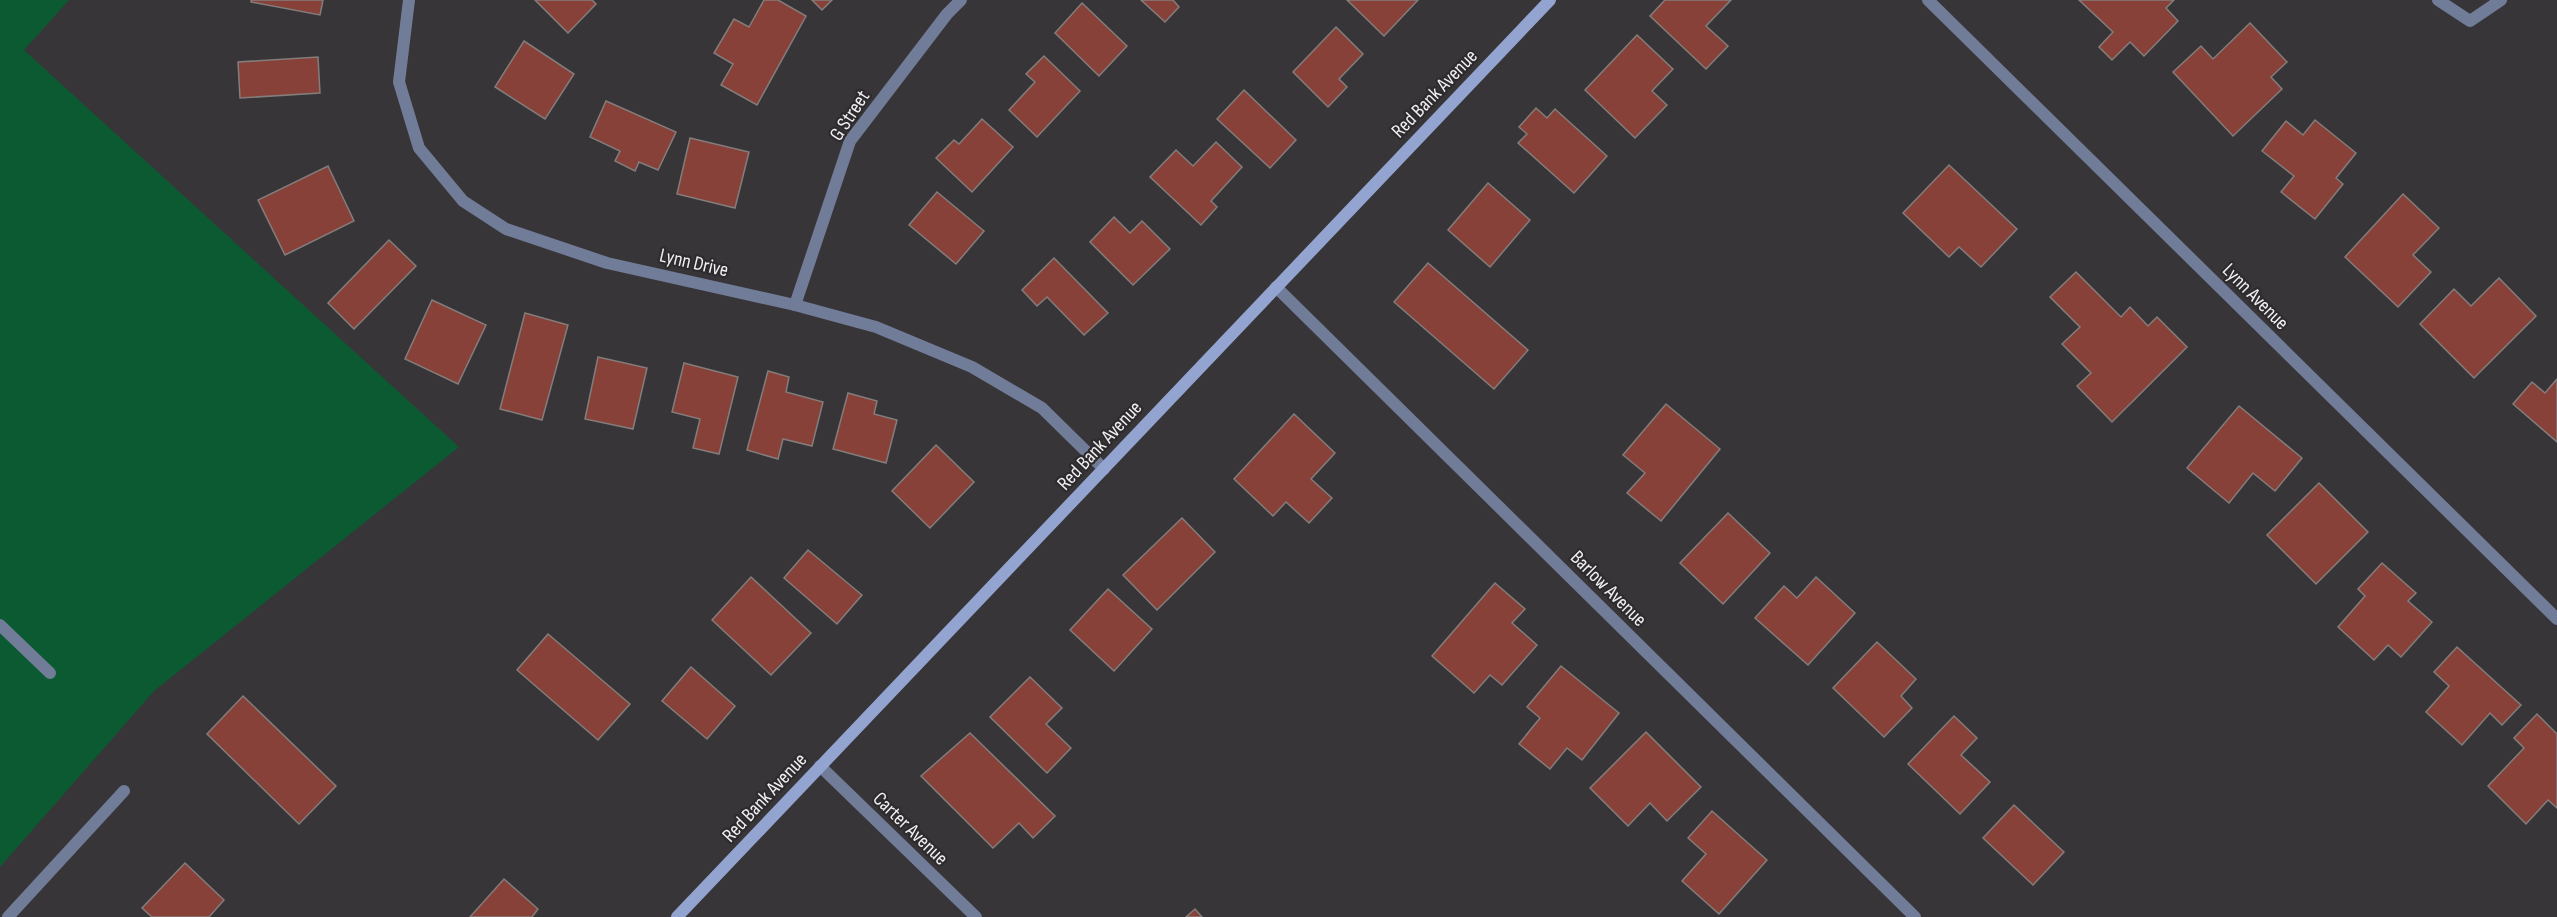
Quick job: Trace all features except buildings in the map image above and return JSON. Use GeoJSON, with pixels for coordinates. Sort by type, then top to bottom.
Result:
{"type":"FeatureCollection","features":[{"type":"Feature","properties":{"kind":"street","name":"Lynn Drive"},"geometry":{"type":"LineString","coordinates":[[409,0],[399,82],[419,148],[463,201],[506,229],[607,263],[795,305],[876,327],[972,367],[1042,408],[1104,469]]}},
{"type":"Feature","properties":{"kind":"street","name":"G Street"},"geometry":{"type":"LineString","coordinates":[[795,305],[850,141],[960,0]]}},
{"type":"Feature","properties":{"kind":"street","name":"Red Bank Avenue"},"geometry":{"type":"LineString","coordinates":[[677,917],[1550,0]]}},
{"type":"Feature","properties":{"kind":"street","name":"Lynn Avenue"},"geometry":{"type":"LineString","coordinates":[[1928,0],[2557,619]]}},
{"type":"Feature","properties":{"kind":"street"},"geometry":{"type":"LineString","coordinates":[[2438,0],[2470,21],[2501,0]]}},
{"type":"Feature","properties":{"kind":"street","name":"Barlow Avenue"},"geometry":{"type":"LineString","coordinates":[[1276,287],[1915,917]]}},
{"type":"Feature","properties":{"kind":"street"},"geometry":{"type":"LineString","coordinates":[[0,625],[50,673]]}},
{"type":"Feature","properties":{"kind":"street","name":"Carter Avenue"},"geometry":{"type":"LineString","coordinates":[[820,766],[976,917]]}},
{"type":"Feature","properties":{"kind":"street"},"geometry":{"type":"LineString","coordinates":[[8,917],[124,791]]}},
{"type":"Feature","properties":{"kind":"green space"},"geometry":{"type":"Polygon","coordinates":[[[0,0],[69,0],[24,50],[459,447],[154,691],[0,867],[0,0]]]}}]}
